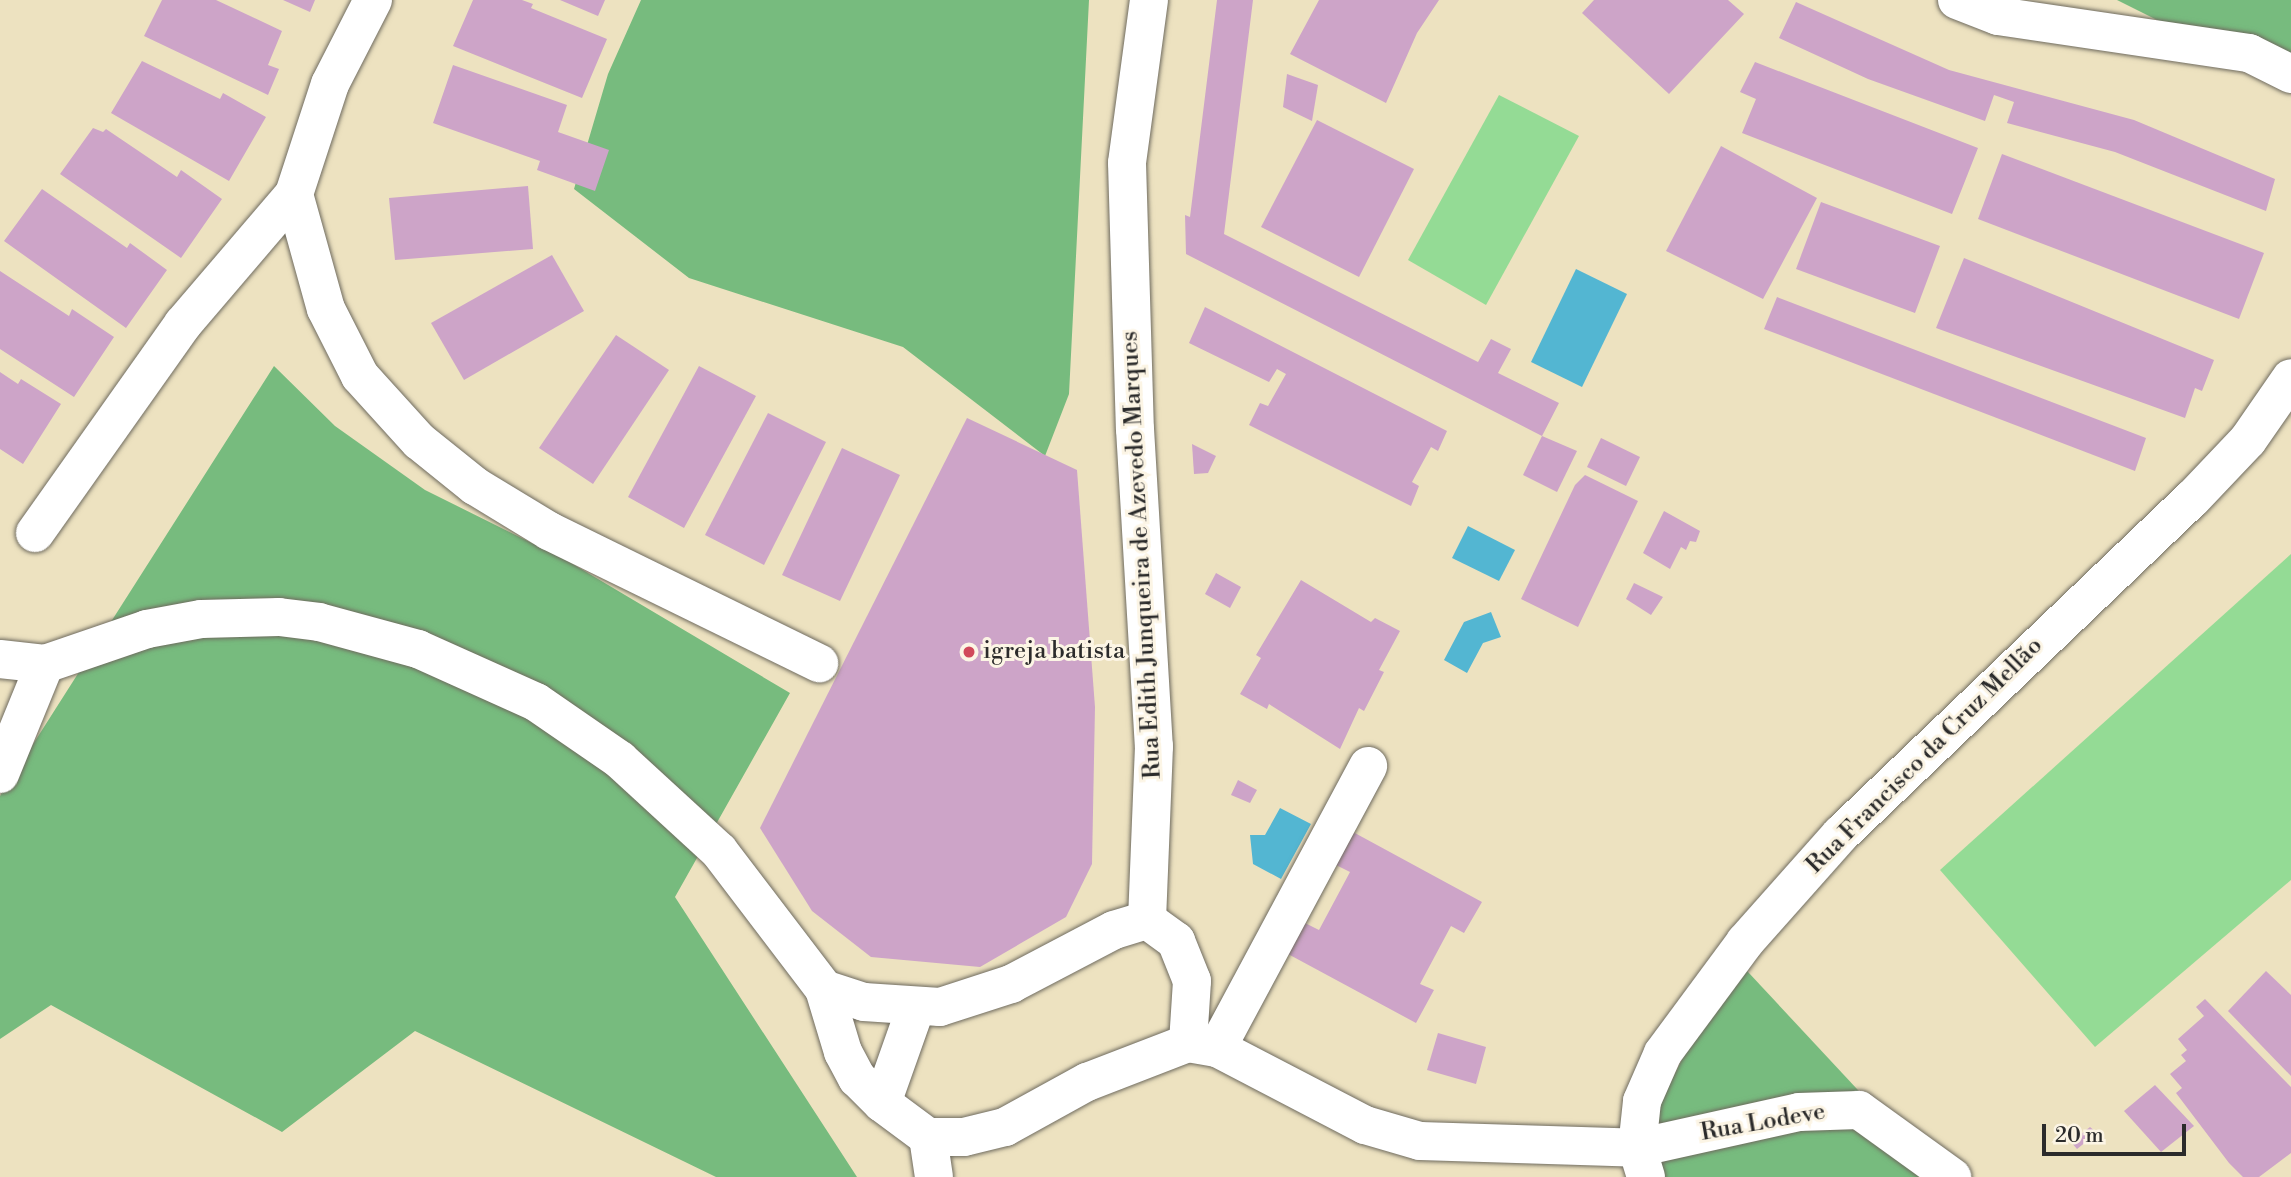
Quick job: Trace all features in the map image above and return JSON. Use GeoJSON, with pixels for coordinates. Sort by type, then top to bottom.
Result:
{"type":"FeatureCollection","features":[{"type":"Feature","properties":{"kind":"street"},"geometry":{"type":"LineString","coordinates":[[35,533],[183,324],[294,194],[330,84],[373,0]]}},
{"type":"Feature","properties":{"kind":"street","name":"Rua Edith Junqueira de Azevedo Marques"},"geometry":{"type":"LineString","coordinates":[[1147,920],[1154,746],[1135,429],[1127,163],[1149,0]]}},
{"type":"Feature","properties":{"kind":"street"},"geometry":{"type":"LineString","coordinates":[[1957,0],[1998,16],[2249,53],[2291,74]]}},
{"type":"Feature","properties":{"kind":"street"},"geometry":{"type":"LineString","coordinates":[[294,194],[326,309],[354,365],[419,441],[475,486],[549,531],[819,663]]}},
{"type":"Feature","properties":{"kind":"street","name":"Rua Francisco da Cruz Mellão"},"geometry":{"type":"LineString","coordinates":[[1641,1162],[1642,1101],[1663,1053],[1745,942],[1841,834],[2192,499],[2248,440],[2291,378]]}},
{"type":"Feature","properties":{"kind":"street"},"geometry":{"type":"LineString","coordinates":[[0,659],[45,664],[147,629],[201,619],[279,617],[373,635],[458,663],[536,702],[620,760],[719,851],[824,989],[843,1052],[858,1078],[882,1104],[928,1137],[964,1138],[1005,1127],[1087,1082],[1202,1045],[1368,766]]}},
{"type":"Feature","properties":{"kind":"street"},"geometry":{"type":"LineString","coordinates":[[0,774],[45,664]]}},
{"type":"Feature","properties":{"kind":"street"},"geometry":{"type":"LineString","coordinates":[[824,989],[864,1002],[940,1007],[980,996],[1114,930],[1147,920],[1176,941],[1192,981],[1202,1045]]}},
{"type":"Feature","properties":{"kind":"street"},"geometry":{"type":"LineString","coordinates":[[882,1104],[916,1007]]}},
{"type":"Feature","properties":{"kind":"street"},"geometry":{"type":"LineString","coordinates":[[1202,1045],[1314,1101],[1390,1134],[1454,1144],[1641,1162]]}},
{"type":"Feature","properties":{"kind":"street","name":"Rua Lodeve"},"geometry":{"type":"LineString","coordinates":[[1641,1162],[1799,1112],[1859,1110],[1952,1177]]}},
{"type":"Feature","properties":{"kind":"street"},"geometry":{"type":"LineString","coordinates":[[928,1137],[934,1177]]}},
{"type":"Feature","properties":{"kind":"green space"},"geometry":{"type":"Polygon","coordinates":[[[641,0],[1089,0],[1069,394],[1045,456],[903,347],[689,278],[574,189],[608,74],[641,0]]]}},
{"type":"Feature","properties":{"kind":"green space"},"geometry":{"type":"Polygon","coordinates":[[[2117,0],[2291,0],[2291,87],[2117,0]]]}},
{"type":"Feature","properties":{"kind":"green space"},"geometry":{"type":"Polygon","coordinates":[[[1499,95],[1579,136],[1486,305],[1408,260],[1499,95]]]}},
{"type":"Feature","properties":{"kind":"green space"},"geometry":{"type":"Polygon","coordinates":[[[274,366],[335,426],[425,490],[566,560],[790,693],[675,897],[857,1177],[716,1177],[415,1031],[282,1132],[51,1005],[0,1039],[0,796],[274,366]]]}},
{"type":"Feature","properties":{"kind":"green space"},"geometry":{"type":"Polygon","coordinates":[[[2291,554],[2291,880],[2095,1047],[1940,870],[2291,554]]]}},
{"type":"Feature","properties":{"kind":"green space"},"geometry":{"type":"Polygon","coordinates":[[[1734,957],[1939,1177],[1656,1177],[1637,1148],[1734,957]]]}},
{"type":"Feature","properties":{"kind":"water"},"geometry":{"type":"Polygon","coordinates":[[[1576,269],[1627,294],[1582,387],[1531,362],[1576,269]]]}},
{"type":"Feature","properties":{"kind":"water"},"geometry":{"type":"Polygon","coordinates":[[[1468,526],[1515,550],[1499,581],[1452,558],[1468,526]]]}},
{"type":"Feature","properties":{"kind":"water"},"geometry":{"type":"Polygon","coordinates":[[[1491,612],[1501,637],[1483,643],[1467,673],[1444,660],[1464,622],[1491,612]]]}},
{"type":"Feature","properties":{"kind":"water"},"geometry":{"type":"Polygon","coordinates":[[[1280,808],[1311,824],[1281,879],[1253,864],[1250,835],[1265,835],[1280,808]]]}},
{"type":"Feature","properties":{"kind":"building"},"geometry":{"type":"Polygon","coordinates":[[[162,0],[216,0],[282,31],[268,65],[279,69],[268,95],[144,36],[162,0]]]}},
{"type":"Feature","properties":{"kind":"building"},"geometry":{"type":"Polygon","coordinates":[[[283,0],[315,0],[310,12],[283,0]]]}},
{"type":"Feature","properties":{"kind":"building"},"geometry":{"type":"Polygon","coordinates":[[[473,0],[522,0],[533,4],[531,8],[607,39],[582,98],[453,46],[473,0]]]}},
{"type":"Feature","properties":{"kind":"building"},"geometry":{"type":"Polygon","coordinates":[[[560,0],[605,0],[598,16],[560,0]]]}},
{"type":"Feature","properties":{"kind":"building"},"geometry":{"type":"Polygon","coordinates":[[[1217,0],[1253,0],[1224,234],[1478,362],[1491,339],[1511,349],[1498,373],[1559,403],[1542,436],[1186,254],[1185,215],[1190,217],[1217,0]]]}},
{"type":"Feature","properties":{"kind":"building"},"geometry":{"type":"Polygon","coordinates":[[[1319,0],[1439,0],[1417,33],[1386,103],[1290,54],[1319,0]]]}},
{"type":"Feature","properties":{"kind":"building"},"geometry":{"type":"Polygon","coordinates":[[[1594,0],[1728,0],[1744,14],[1669,94],[1582,13],[1594,0]]]}},
{"type":"Feature","properties":{"kind":"building"},"geometry":{"type":"Polygon","coordinates":[[[1796,2],[1949,70],[2134,120],[2275,179],[2266,211],[2115,152],[2007,123],[2014,102],[1994,95],[1985,121],[1868,79],[1779,38],[1796,2]]]}},
{"type":"Feature","properties":{"kind":"building"},"geometry":{"type":"Polygon","coordinates":[[[142,61],[220,99],[223,93],[266,117],[229,181],[111,113],[142,61]]]}},
{"type":"Feature","properties":{"kind":"building"},"geometry":{"type":"Polygon","coordinates":[[[1755,62],[1978,148],[1952,214],[1742,133],[1756,99],[1740,92],[1755,62]]]}},
{"type":"Feature","properties":{"kind":"building"},"geometry":{"type":"Polygon","coordinates":[[[453,65],[567,105],[558,132],[609,150],[595,191],[537,170],[540,161],[433,123],[453,65]]]}},
{"type":"Feature","properties":{"kind":"building"},"geometry":{"type":"Polygon","coordinates":[[[1287,74],[1318,85],[1312,121],[1283,107],[1287,74]]]}},
{"type":"Feature","properties":{"kind":"building"},"geometry":{"type":"Polygon","coordinates":[[[1317,120],[1414,169],[1359,277],[1261,227],[1317,120]]]}},
{"type":"Feature","properties":{"kind":"building"},"geometry":{"type":"Polygon","coordinates":[[[93,128],[103,132],[106,129],[177,177],[181,170],[222,199],[181,258],[60,174],[93,128]]]}},
{"type":"Feature","properties":{"kind":"building"},"geometry":{"type":"Polygon","coordinates":[[[1721,146],[1817,198],[1763,299],[1666,251],[1721,146]]]}},
{"type":"Feature","properties":{"kind":"building"},"geometry":{"type":"Polygon","coordinates":[[[2002,154],[2264,253],[2239,319],[1978,219],[2002,154]]]}},
{"type":"Feature","properties":{"kind":"building"},"geometry":{"type":"Polygon","coordinates":[[[528,186],[533,249],[395,260],[389,198],[528,186]]]}},
{"type":"Feature","properties":{"kind":"building"},"geometry":{"type":"Polygon","coordinates":[[[42,189],[127,248],[130,243],[167,270],[126,328],[4,241],[42,189]]]}},
{"type":"Feature","properties":{"kind":"building"},"geometry":{"type":"Polygon","coordinates":[[[1821,202],[1940,246],[1915,313],[1796,269],[1821,202]]]}},
{"type":"Feature","properties":{"kind":"building"},"geometry":{"type":"Polygon","coordinates":[[[552,255],[584,311],[464,380],[431,323],[552,255]]]}},
{"type":"Feature","properties":{"kind":"building"},"geometry":{"type":"Polygon","coordinates":[[[1964,258],[2214,360],[2202,391],[2195,388],[2185,418],[1936,328],[1964,258]]]}},
{"type":"Feature","properties":{"kind":"building"},"geometry":{"type":"Polygon","coordinates":[[[0,271],[69,316],[72,309],[114,337],[74,397],[0,349],[0,271]]]}},
{"type":"Feature","properties":{"kind":"building"},"geometry":{"type":"Polygon","coordinates":[[[1777,297],[2146,438],[2135,471],[1764,329],[1777,297]]]}},
{"type":"Feature","properties":{"kind":"building"},"geometry":{"type":"Polygon","coordinates":[[[1205,307],[1447,431],[1438,451],[1431,447],[1412,482],[1419,486],[1411,506],[1249,425],[1260,403],[1268,406],[1286,374],[1277,369],[1269,382],[1189,343],[1205,307]]]}},
{"type":"Feature","properties":{"kind":"building"},"geometry":{"type":"Polygon","coordinates":[[[616,335],[669,370],[593,484],[539,448],[616,335]]]}},
{"type":"Feature","properties":{"kind":"building"},"geometry":{"type":"Polygon","coordinates":[[[699,366],[756,396],[684,528],[628,497],[699,366]]]}},
{"type":"Feature","properties":{"kind":"building"},"geometry":{"type":"Polygon","coordinates":[[[0,372],[18,384],[21,379],[61,404],[23,464],[0,449],[0,372]]]}},
{"type":"Feature","properties":{"kind":"building"},"geometry":{"type":"Polygon","coordinates":[[[768,413],[826,442],[764,565],[705,535],[768,413]]]}},
{"type":"Feature","properties":{"kind":"building","name":"igreja batista"},"geometry":{"type":"Polygon","coordinates":[[[967,418],[1077,470],[1095,707],[1092,864],[1066,917],[980,967],[871,957],[812,911],[760,828],[967,418]]]}},
{"type":"Feature","properties":{"kind":"building"},"geometry":{"type":"Polygon","coordinates":[[[1542,436],[1577,451],[1557,492],[1523,475],[1542,436]]]}},
{"type":"Feature","properties":{"kind":"building"},"geometry":{"type":"Polygon","coordinates":[[[1601,438],[1640,457],[1626,486],[1587,467],[1601,438]]]}},
{"type":"Feature","properties":{"kind":"building"},"geometry":{"type":"Polygon","coordinates":[[[1192,444],[1216,456],[1208,473],[1194,474],[1192,444]]]}},
{"type":"Feature","properties":{"kind":"building"},"geometry":{"type":"Polygon","coordinates":[[[842,448],[900,475],[840,601],[782,575],[842,448]]]}},
{"type":"Feature","properties":{"kind":"building"},"geometry":{"type":"Polygon","coordinates":[[[1585,475],[1638,501],[1578,627],[1521,599],[1575,485],[1585,475]]]}},
{"type":"Feature","properties":{"kind":"building"},"geometry":{"type":"Polygon","coordinates":[[[1664,511],[1700,531],[1696,542],[1690,541],[1686,550],[1681,547],[1670,569],[1643,553],[1664,511]]]}},
{"type":"Feature","properties":{"kind":"building"},"geometry":{"type":"Polygon","coordinates":[[[1216,573],[1241,587],[1230,608],[1205,594],[1216,573]]]}},
{"type":"Feature","properties":{"kind":"building"},"geometry":{"type":"Polygon","coordinates":[[[1301,580],[1371,622],[1375,618],[1400,631],[1379,670],[1384,672],[1364,711],[1359,708],[1340,749],[1269,704],[1267,709],[1240,694],[1261,658],[1256,655],[1301,580]]]}},
{"type":"Feature","properties":{"kind":"building"},"geometry":{"type":"Polygon","coordinates":[[[1634,583],[1663,597],[1651,615],[1626,599],[1634,583]]]}},
{"type":"Feature","properties":{"kind":"building"},"geometry":{"type":"Polygon","coordinates":[[[1238,780],[1257,790],[1250,803],[1231,795],[1238,780]]]}},
{"type":"Feature","properties":{"kind":"building"},"geometry":{"type":"Polygon","coordinates":[[[1353,832],[1482,902],[1464,933],[1451,926],[1420,984],[1434,990],[1416,1023],[1288,954],[1305,923],[1319,930],[1350,872],[1336,865],[1353,832]]]}},
{"type":"Feature","properties":{"kind":"building"},"geometry":{"type":"Polygon","coordinates":[[[2266,971],[2291,995],[2291,1076],[2228,1011],[2266,971]]]}},
{"type":"Feature","properties":{"kind":"building"},"geometry":{"type":"Polygon","coordinates":[[[2205,999],[2291,1087],[2291,1153],[2259,1177],[2243,1177],[2229,1163],[2176,1093],[2182,1088],[2170,1074],[2186,1061],[2181,1055],[2187,1050],[2178,1039],[2204,1016],[2196,1007],[2205,999]]]}},
{"type":"Feature","properties":{"kind":"building"},"geometry":{"type":"Polygon","coordinates":[[[1438,1033],[1486,1047],[1476,1084],[1427,1070],[1438,1033]]]}},
{"type":"Feature","properties":{"kind":"building"},"geometry":{"type":"Polygon","coordinates":[[[2155,1085],[2194,1126],[2161,1152],[2124,1111],[2155,1085]]]}},
{"type":"Feature","properties":{"kind":"building"},"geometry":{"type":"Polygon","coordinates":[[[2090,1127],[2097,1133],[2077,1149],[2071,1142],[2090,1127]]]}},
{"type":"Feature","properties":{"kind":"place","name":"igreja batista"},"geometry":{"type":"Point","coordinates":[969,652]}}]}
